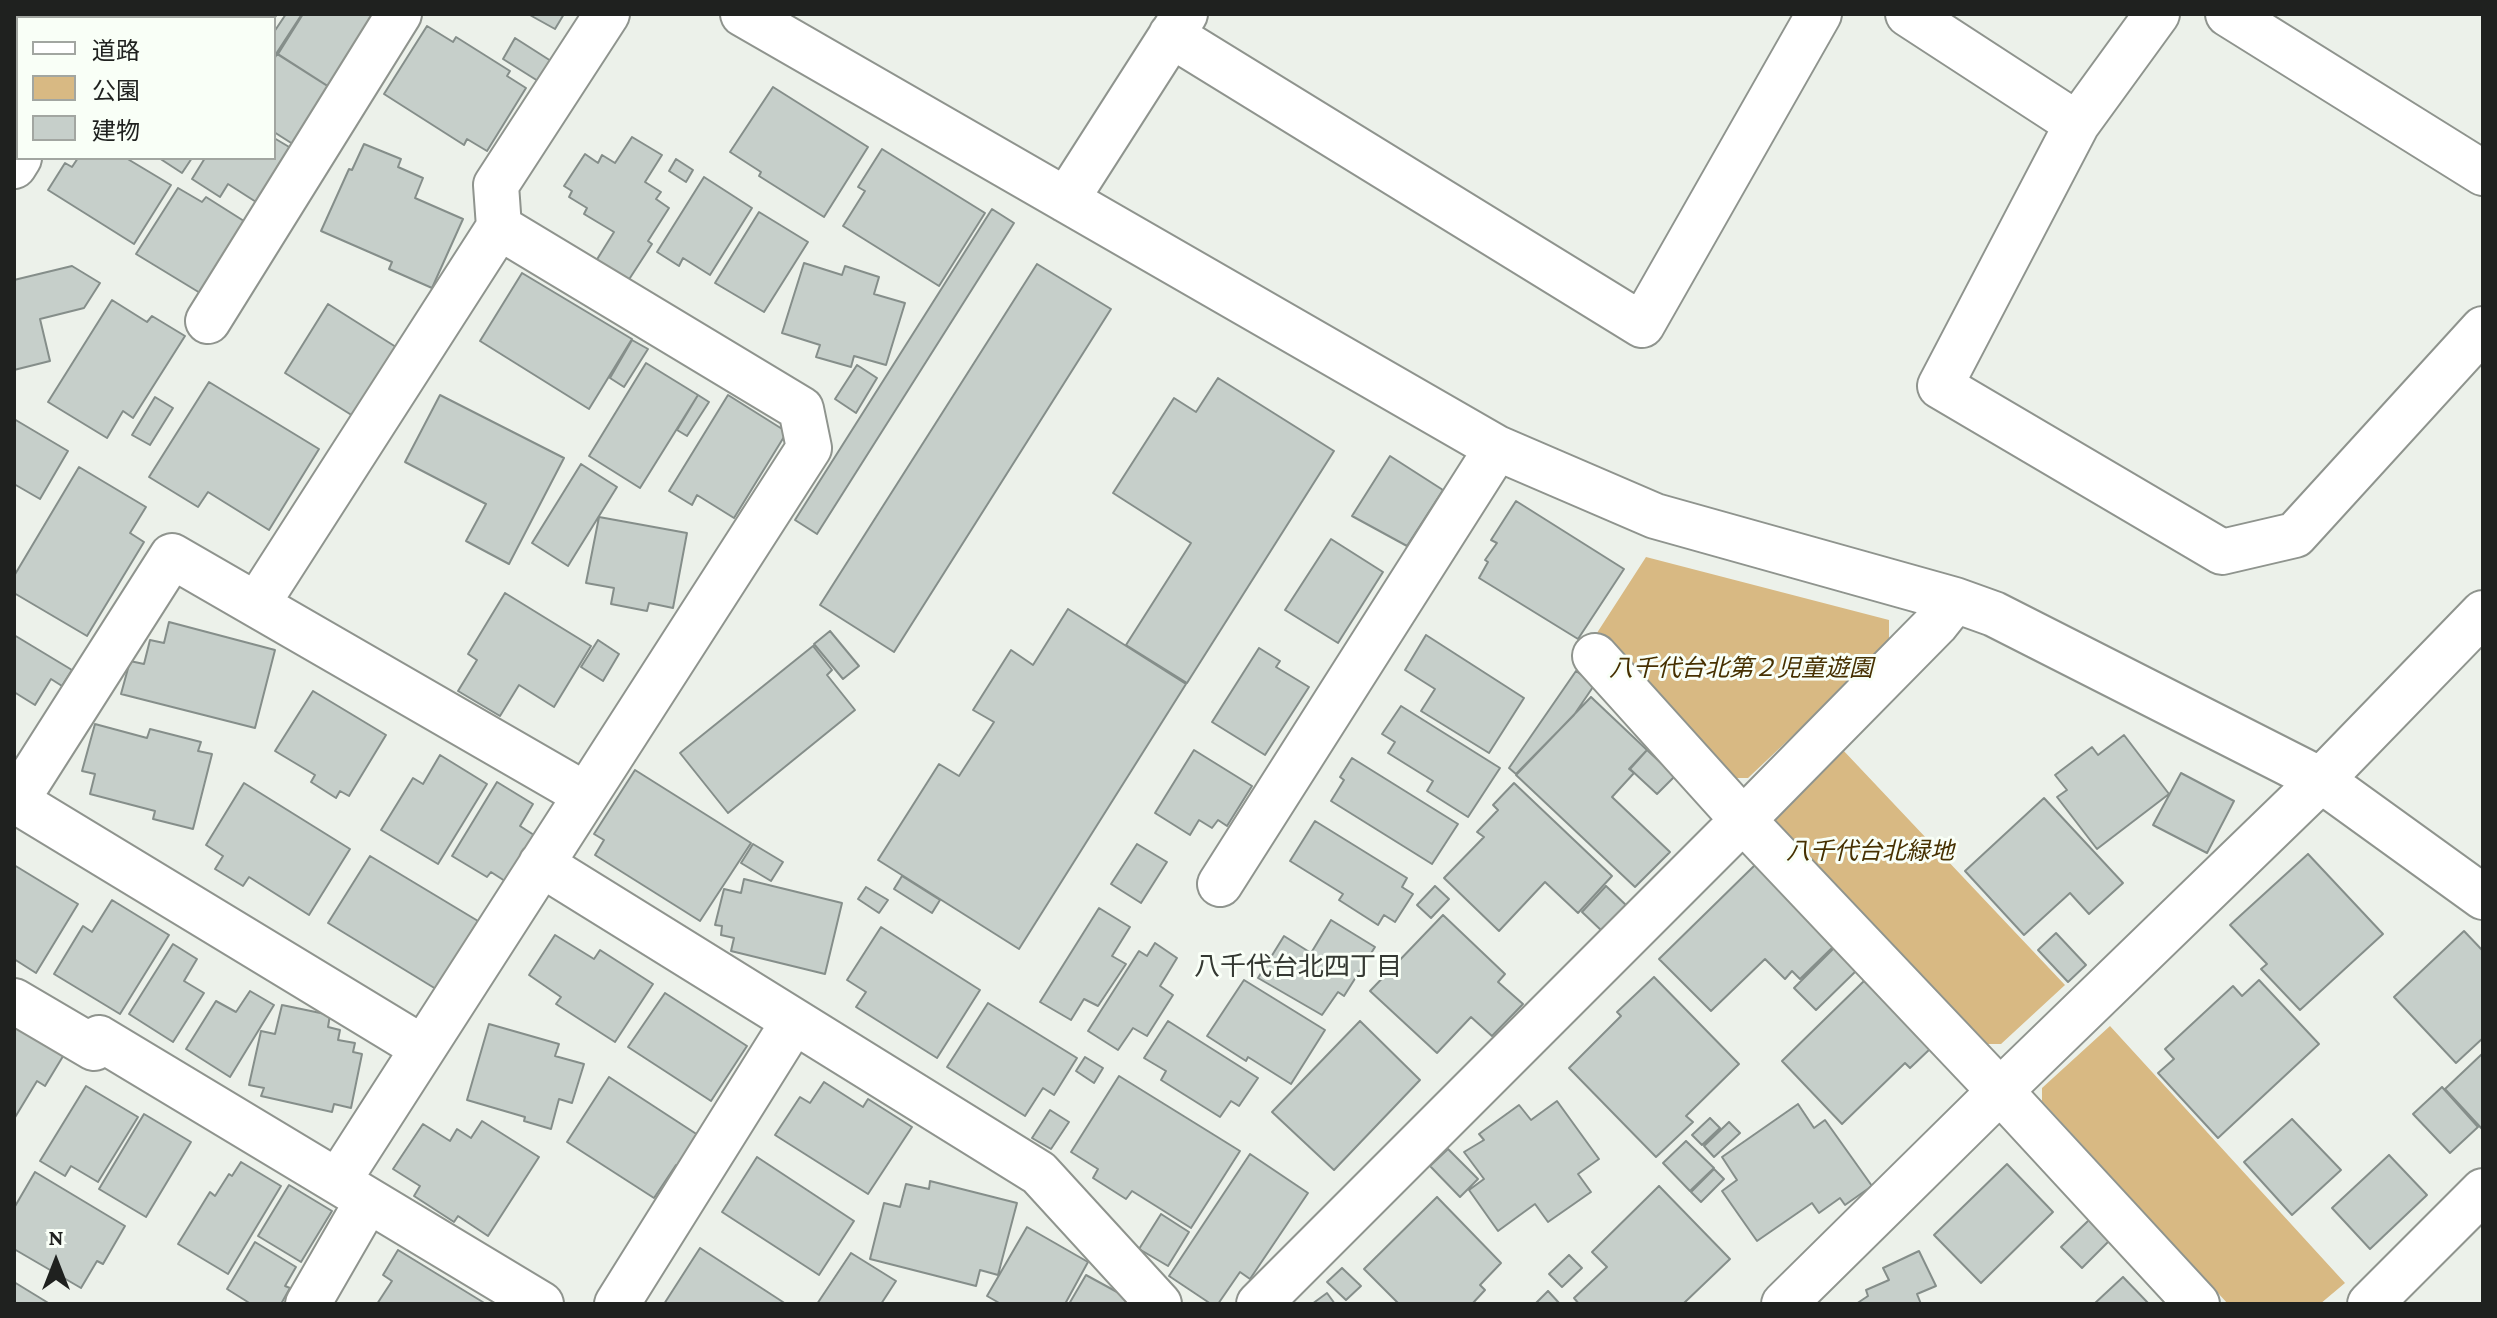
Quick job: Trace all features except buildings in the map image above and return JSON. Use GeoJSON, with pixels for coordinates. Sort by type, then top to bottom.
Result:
{"type":"FeatureCollection","features":[{"type":"Feature","properties":{"kind":"street"},"geometry":{"type":"LineString","coordinates":[[208,321],[399,14]]}},
{"type":"Feature","properties":{"kind":"street"},"geometry":{"type":"LineString","coordinates":[[257,604],[499,227],[496,185],[607,14]]}},
{"type":"Feature","properties":{"kind":"street"},"geometry":{"type":"LineString","coordinates":[[743,14],[1497,448],[1655,516],[1955,600],[1994,614],[2321,780],[2483,897]]}},
{"type":"Feature","properties":{"kind":"street"},"geometry":{"type":"LineString","coordinates":[[1066,200],[1178,25],[1642,325],[1819,14]]}},
{"type":"Feature","properties":{"kind":"street"},"geometry":{"type":"LineString","coordinates":[[1908,14],[2077,124]]}},
{"type":"Feature","properties":{"kind":"street"},"geometry":{"type":"LineString","coordinates":[[2157,14],[2077,124],[1940,386],[2222,552],[2295,535],[2483,329]]}},
{"type":"Feature","properties":{"kind":"street"},"geometry":{"type":"LineString","coordinates":[[2228,14],[2483,173]]}},
{"type":"Feature","properties":{"kind":"street"},"geometry":{"type":"LineString","coordinates":[[308,1304],[353,1191],[423,1048],[809,448],[801,409],[499,227]]}},
{"type":"Feature","properties":{"kind":"street"},"geometry":{"type":"LineString","coordinates":[[1220,884],[1497,448]]}},
{"type":"Feature","properties":{"kind":"street"},"geometry":{"type":"LineString","coordinates":[[423,1048],[16,801],[172,556],[586,795]]}},
{"type":"Feature","properties":{"kind":"street"},"geometry":{"type":"LineString","coordinates":[[1259,1304],[1743,820],[1936,624],[1955,600]]}},
{"type":"Feature","properties":{"kind":"street"},"geometry":{"type":"LineString","coordinates":[[1784,1304],[2321,780],[2483,613]]}},
{"type":"Feature","properties":{"kind":"street"},"geometry":{"type":"LineString","coordinates":[[1595,656],[1743,820],[2197,1304]]}},
{"type":"Feature","properties":{"kind":"street"},"geometry":{"type":"LineString","coordinates":[[541,864],[1039,1173],[1159,1304]]}},
{"type":"Feature","properties":{"kind":"street"},"geometry":{"type":"LineString","coordinates":[[14,1001],[94,1048],[99,1038],[541,1304]]}},
{"type":"Feature","properties":{"kind":"street"},"geometry":{"type":"LineString","coordinates":[[617,1304],[794,1021]]}},
{"type":"Feature","properties":{"kind":"street"},"geometry":{"type":"LineString","coordinates":[[2370,1304],[2483,1191]]}},
{"type":"Feature","properties":{"kind":"green space","name":"八千代台北第２児童遊園"},"geometry":{"type":"Polygon","coordinates":[[[1646,557],[1889,620],[1889,645],[1748,778],[1731,778],[1595,636],[1646,557]]]}},
{"type":"Feature","properties":{"kind":"green space","name":"八千代台北緑地"},"geometry":{"type":"Polygon","coordinates":[[[1842,749],[2065,985],[2001,1044],[1984,1044],[1774,824],[1774,813],[1842,749]]]}},
{"type":"Feature","properties":{"kind":"green space"},"geometry":{"type":"Polygon","coordinates":[[[2110,1026],[2345,1283],[2320,1304],[2228,1304],[2042,1101],[2042,1088],[2110,1026]]]}},
{"type":"Feature","properties":{"kind":"district","name":"八千代台北四丁目"},"geometry":{"type":"Point","coordinates":[1298,967]}}]}
